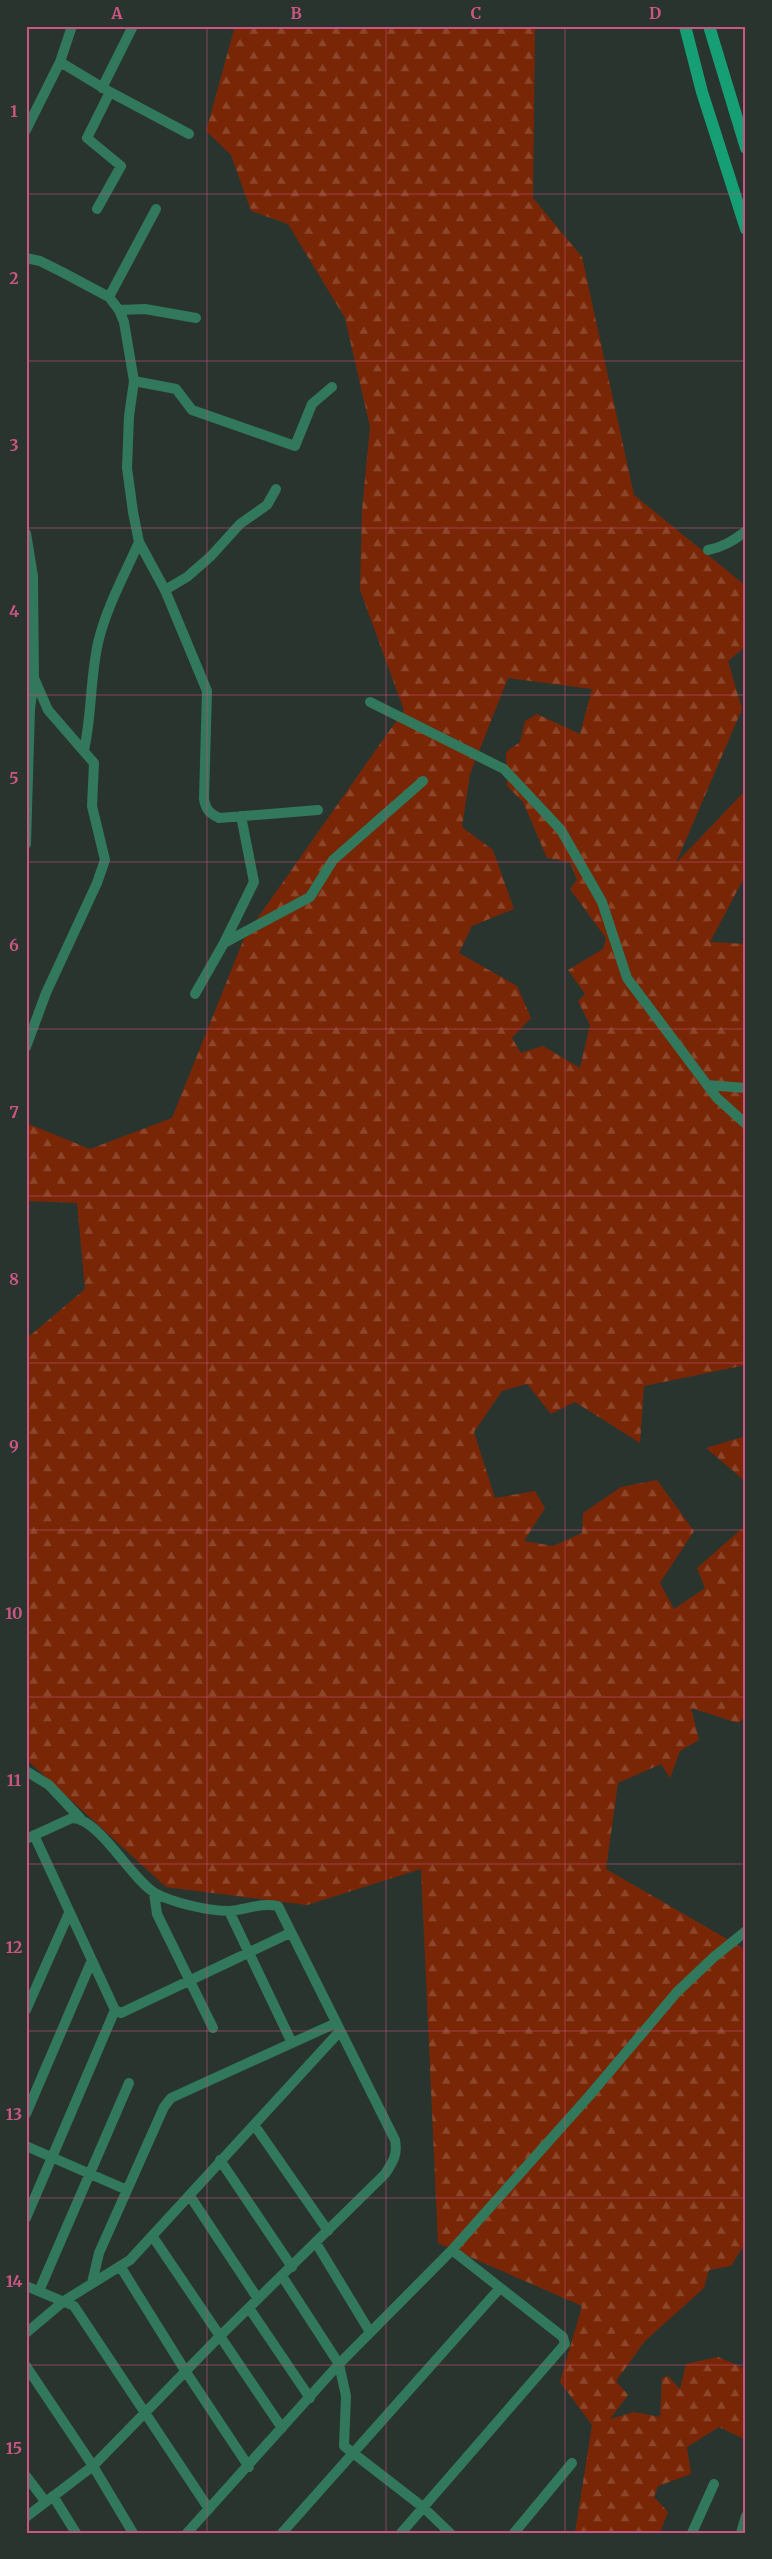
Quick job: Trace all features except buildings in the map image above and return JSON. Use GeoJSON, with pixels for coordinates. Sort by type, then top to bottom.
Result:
{"type":"FeatureCollection","features":[{"type":"Feature","properties":{"kind":"main road"},"geometry":{"type":"LineString","coordinates":[[684,26],[705,101],[746,229]]}},
{"type":"Feature","properties":{"kind":"main road"},"geometry":{"type":"LineString","coordinates":[[709,26],[746,148]]}},
{"type":"Feature","properties":{"kind":"street"},"geometry":{"type":"LineString","coordinates":[[26,130],[29,116],[60,62],[72,26]]}},
{"type":"Feature","properties":{"kind":"street"},"geometry":{"type":"LineString","coordinates":[[97,209],[121,166],[86,138],[133,26]]}},
{"type":"Feature","properties":{"kind":"street"},"geometry":{"type":"LineString","coordinates":[[60,62],[106,90],[189,134]]}},
{"type":"Feature","properties":{"kind":"street"},"geometry":{"type":"LineString","coordinates":[[110,297],[156,209]]}},
{"type":"Feature","properties":{"kind":"street"},"geometry":{"type":"LineString","coordinates":[[26,258],[40,261],[110,297],[119,310],[129,342],[134,381],[129,416],[127,468],[139,542],[165,590],[207,691],[204,799],[206,808],[211,814],[219,818],[318,810]]}},
{"type":"Feature","properties":{"kind":"street"},"geometry":{"type":"LineString","coordinates":[[119,310],[145,309],[196,318]]}},
{"type":"Feature","properties":{"kind":"street"},"geometry":{"type":"LineString","coordinates":[[134,381],[176,389],[192,410],[295,446],[312,404],[332,387]]}},
{"type":"Feature","properties":{"kind":"street"},"geometry":{"type":"LineString","coordinates":[[165,590],[187,577],[211,556],[240,524],[267,505],[276,489]]}},
{"type":"Feature","properties":{"kind":"street"},"geometry":{"type":"LineString","coordinates":[[708,550],[727,544],[746,531]]}},
{"type":"Feature","properties":{"kind":"street"},"geometry":{"type":"LineString","coordinates":[[26,533],[30,576],[34,678],[30,709],[26,844]]}},
{"type":"Feature","properties":{"kind":"street"},"geometry":{"type":"LineString","coordinates":[[84,750],[98,641],[139,542]]}},
{"type":"Feature","properties":{"kind":"street"},"geometry":{"type":"LineString","coordinates":[[26,1047],[46,992],[97,883],[105,860],[92,806],[94,763],[48,710],[34,678]]}},
{"type":"Feature","properties":{"kind":"street"},"geometry":{"type":"LineString","coordinates":[[370,702],[504,769],[561,830],[602,902],[627,978],[717,1098],[746,1124]]}},
{"type":"Feature","properties":{"kind":"street"},"geometry":{"type":"LineString","coordinates":[[224,943],[310,897],[333,860],[423,780]]}},
{"type":"Feature","properties":{"kind":"street"},"geometry":{"type":"LineString","coordinates":[[195,994],[224,943],[254,882],[241,816]]}},
{"type":"Feature","properties":{"kind":"street"},"geometry":{"type":"LineString","coordinates":[[707,1085],[746,1088]]}},
{"type":"Feature","properties":{"kind":"street"},"geometry":{"type":"LineString","coordinates":[[26,1771],[49,1785],[154,1893],[196,1907],[229,1911],[270,1904],[278,1906],[397,2149],[394,2161],[385,2174],[219,2337],[93,2466],[26,2517]]}},
{"type":"Feature","properties":{"kind":"street"},"geometry":{"type":"LineString","coordinates":[[80,1818],[72,1818],[30,1837],[115,2010],[121,2013],[290,1933]]}},
{"type":"Feature","properties":{"kind":"street"},"geometry":{"type":"LineString","coordinates":[[154,1893],[157,1914],[213,2028]]}},
{"type":"Feature","properties":{"kind":"street"},"geometry":{"type":"LineString","coordinates":[[229,1911],[292,2043]]}},
{"type":"Feature","properties":{"kind":"street"},"geometry":{"type":"LineString","coordinates":[[26,2010],[69,1913]]}},
{"type":"Feature","properties":{"kind":"street"},"geometry":{"type":"LineString","coordinates":[[187,2533],[249,2467],[339,2364],[452,2250],[590,2095],[677,1992],[714,1957],[746,1931]]}},
{"type":"Feature","properties":{"kind":"street"},"geometry":{"type":"LineString","coordinates":[[26,2114],[92,1960]]}},
{"type":"Feature","properties":{"kind":"street"},"geometry":{"type":"LineString","coordinates":[[26,2218],[115,2010]]}},
{"type":"Feature","properties":{"kind":"street"},"geometry":{"type":"LineString","coordinates":[[92,2284],[99,2253],[164,2107],[171,2098],[292,2043],[338,2027]]}},
{"type":"Feature","properties":{"kind":"street"},"geometry":{"type":"LineString","coordinates":[[26,2333],[64,2301],[130,2260],[190,2196],[220,2160],[255,2126],[338,2027]]}},
{"type":"Feature","properties":{"kind":"street"},"geometry":{"type":"LineString","coordinates":[[39,2291],[129,2083]]}},
{"type":"Feature","properties":{"kind":"street"},"geometry":{"type":"LineString","coordinates":[[255,2126],[328,2232]]}},
{"type":"Feature","properties":{"kind":"street"},"geometry":{"type":"LineString","coordinates":[[26,2146],[127,2190]]}},
{"type":"Feature","properties":{"kind":"street"},"geometry":{"type":"LineString","coordinates":[[220,2160],[292,2267]]}},
{"type":"Feature","properties":{"kind":"street"},"geometry":{"type":"LineString","coordinates":[[190,2196],[258,2299]]}},
{"type":"Feature","properties":{"kind":"street"},"geometry":{"type":"LineString","coordinates":[[153,2237],[282,2428]]}},
{"type":"Feature","properties":{"kind":"street"},"geometry":{"type":"LineString","coordinates":[[316,2243],[370,2332]]}},
{"type":"Feature","properties":{"kind":"street"},"geometry":{"type":"LineString","coordinates":[[402,2533],[565,2344],[563,2337],[452,2250]]}},
{"type":"Feature","properties":{"kind":"street"},"geometry":{"type":"LineString","coordinates":[[120,2266],[186,2372],[249,2467]]}},
{"type":"Feature","properties":{"kind":"street"},"geometry":{"type":"LineString","coordinates":[[282,2276],[339,2364],[346,2396],[344,2446],[424,2508],[450,2533]]}},
{"type":"Feature","properties":{"kind":"street"},"geometry":{"type":"LineString","coordinates":[[26,2286],[74,2306],[209,2510]]}},
{"type":"Feature","properties":{"kind":"street"},"geometry":{"type":"LineString","coordinates":[[282,2533],[500,2288]]}},
{"type":"Feature","properties":{"kind":"street"},"geometry":{"type":"LineString","coordinates":[[249,2308],[310,2398]]}},
{"type":"Feature","properties":{"kind":"street"},"geometry":{"type":"LineString","coordinates":[[26,2366],[93,2466],[133,2533]]}},
{"type":"Feature","properties":{"kind":"street"},"geometry":{"type":"LineString","coordinates":[[514,2533],[572,2463]]}},
{"type":"Feature","properties":{"kind":"street"},"geometry":{"type":"LineString","coordinates":[[26,2476],[49,2499],[76,2533]]}},
{"type":"Feature","properties":{"kind":"street"},"geometry":{"type":"LineString","coordinates":[[692,2533],[714,2484]]}},
{"type":"Feature","properties":{"kind":"street"},"geometry":{"type":"LineString","coordinates":[[741,2533],[746,2516]]}},
{"type":"Feature","properties":{"kind":"green space"},"geometry":{"type":"Polygon","coordinates":[[[235,26],[535,26],[533,198],[582,257],[634,495],[746,586],[746,646],[728,661],[742,709],[676,863],[746,790],[746,874],[710,942],[746,944],[746,1365],[644,1386],[640,1443],[575,1402],[551,1414],[527,1384],[502,1391],[474,1432],[495,1498],[535,1491],[545,1508],[524,1541],[553,1546],[582,1533],[583,1513],[621,1487],[657,1480],[694,1531],[660,1583],[674,1609],[705,1588],[697,1568],[746,1525],[746,1717],[738,1723],[691,1708],[699,1740],[680,1751],[670,1778],[661,1764],[618,1783],[606,1869],[746,1950],[746,2242],[731,2266],[709,2270],[704,2288],[645,2341],[616,2381],[628,2395],[610,2419],[634,2412],[660,2417],[662,2378],[668,2376],[680,2389],[686,2364],[718,2357],[746,2369],[746,2440],[719,2427],[687,2447],[691,2474],[658,2486],[654,2497],[668,2512],[661,2530],[655,2533],[575,2533],[592,2425],[560,2382],[582,2306],[438,2243],[421,1869],[307,1905],[166,1887],[26,1759],[26,1339],[85,1289],[77,1203],[26,1201],[26,1123],[90,1149],[172,1118],[245,936],[404,710],[360,590],[362,510],[370,427],[345,318],[288,224],[251,211],[231,155],[206,131],[235,26]],[[508,678],[470,774],[462,827],[493,850],[514,909],[472,926],[459,953],[517,986],[531,1018],[512,1038],[521,1053],[543,1046],[580,1068],[590,1025],[578,1001],[585,994],[568,970],[603,949],[606,938],[570,889],[577,880],[570,862],[547,858],[523,802],[507,786],[506,752],[520,742],[525,721],[537,714],[580,734],[592,689],[508,678]]]}},
{"type":"Feature","properties":{"kind":"green space"},"geometry":{"type":"Polygon","coordinates":[[[746,1436],[746,1482],[706,1448],[746,1436]]]}}]}
